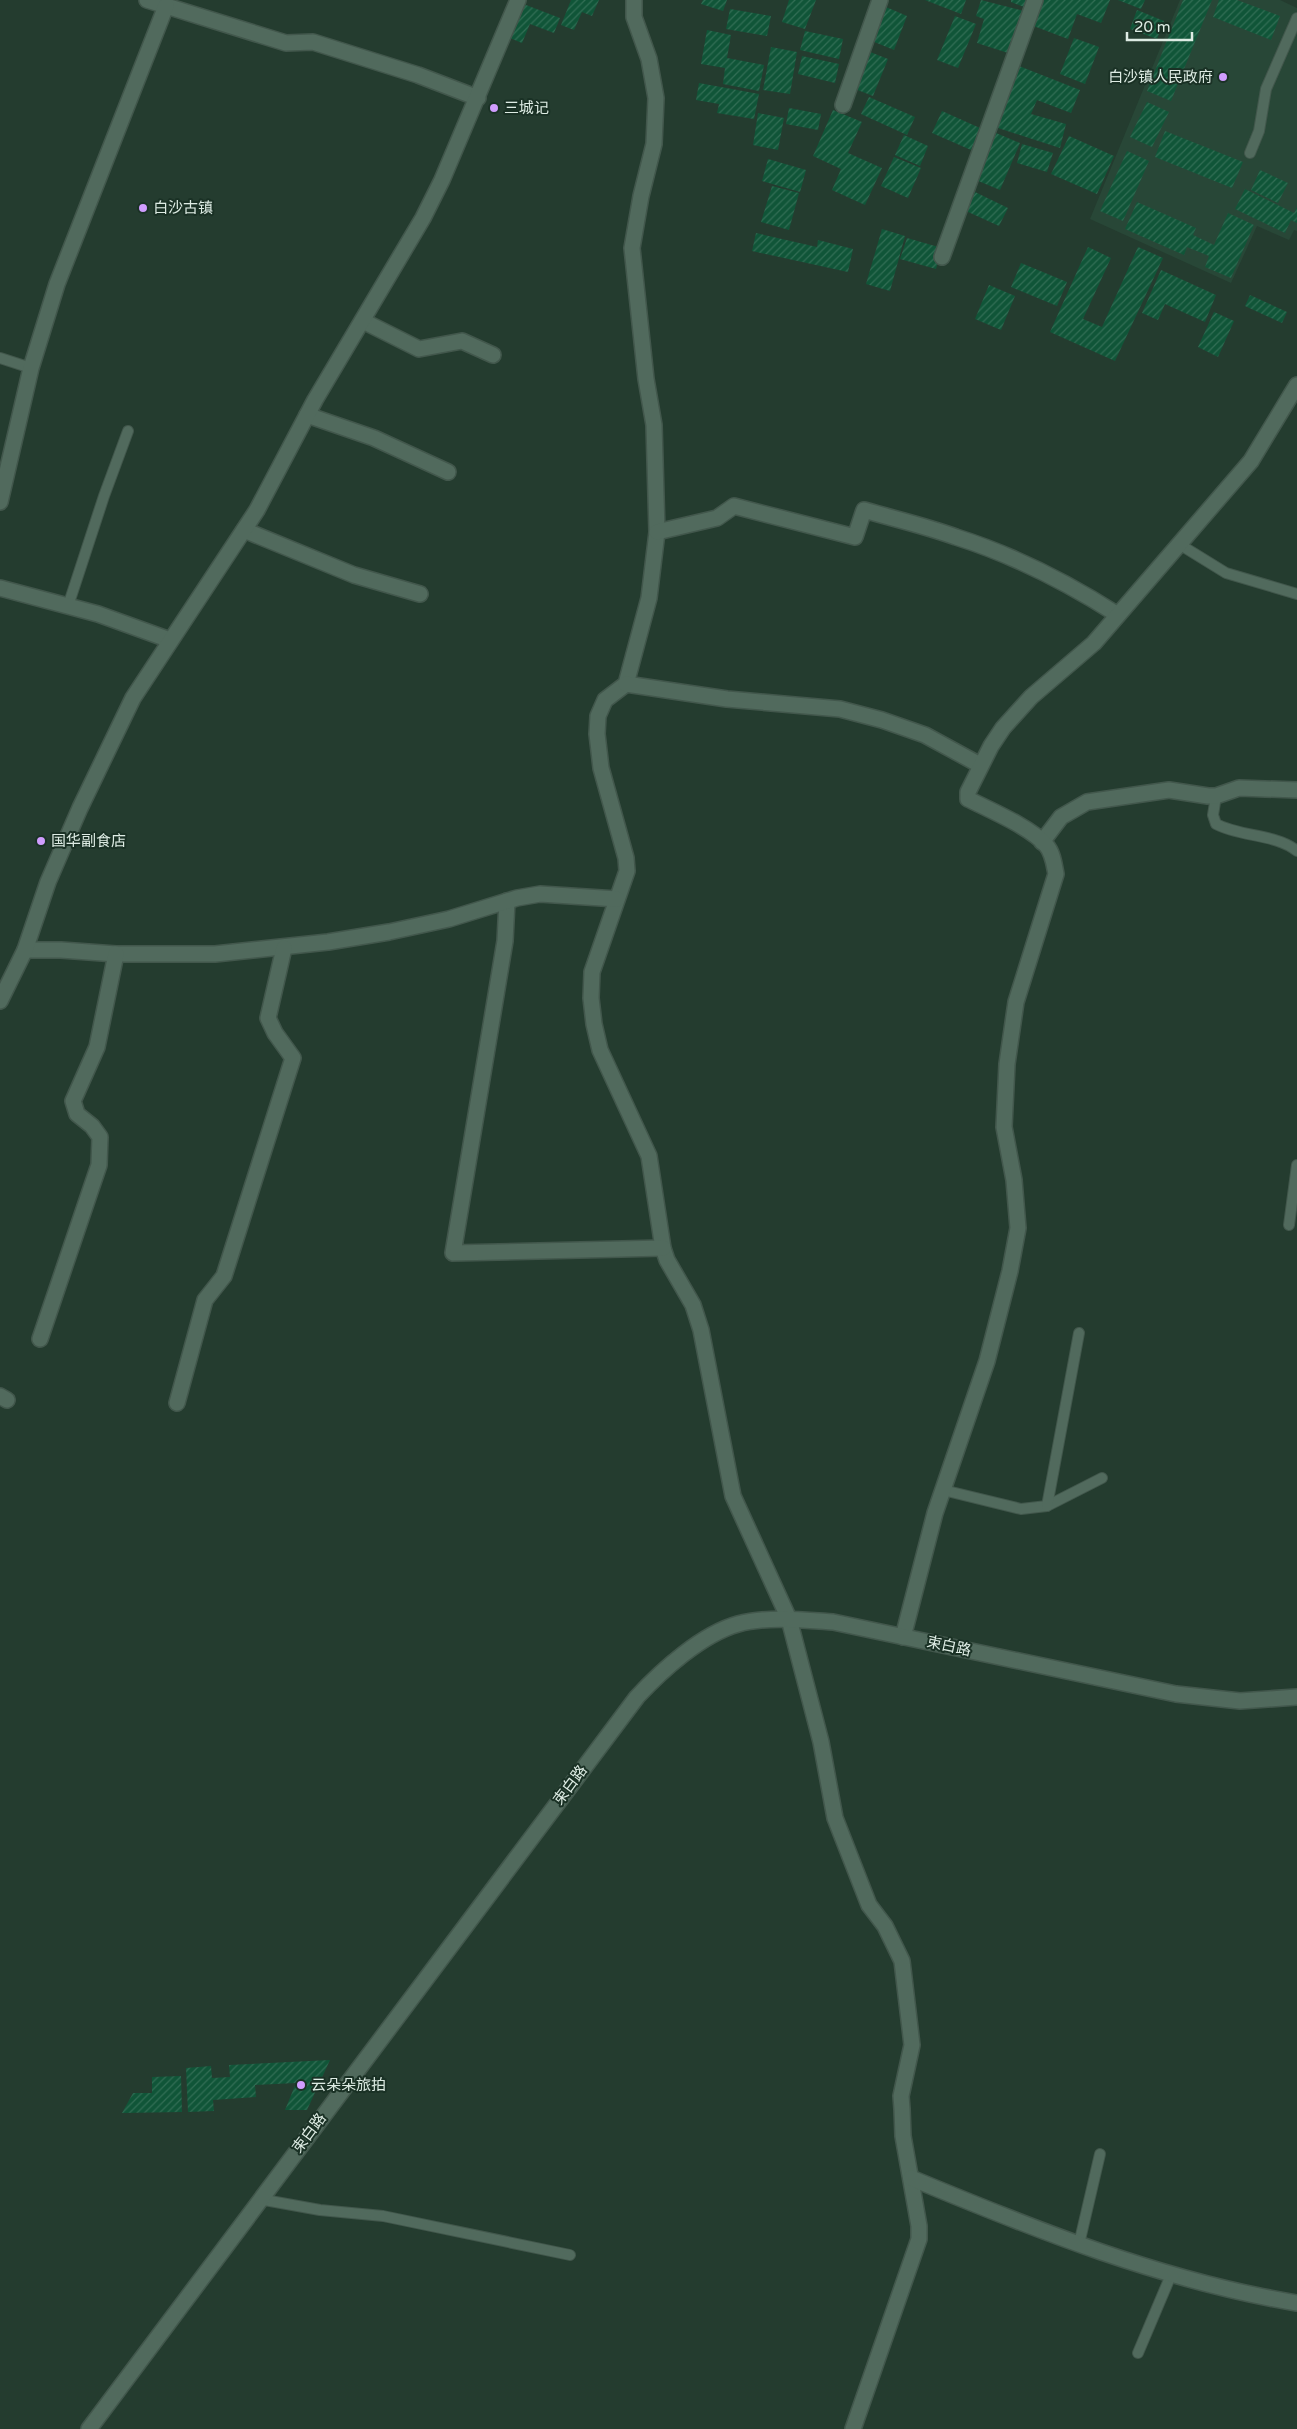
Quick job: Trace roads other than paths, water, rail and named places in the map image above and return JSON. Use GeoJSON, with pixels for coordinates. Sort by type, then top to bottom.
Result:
{"type":"FeatureCollection","features":[{"type":"Feature","properties":{"kind":"street"},"geometry":{"type":"LineString","coordinates":[[147,0],[286,43],[313,42],[418,75],[478,98]]}},
{"type":"Feature","properties":{"kind":"street"},"geometry":{"type":"LineString","coordinates":[[0,1001],[25,950],[48,882],[80,808],[133,698],[257,510],[307,415],[423,218],[478,98],[518,0]]}},
{"type":"Feature","properties":{"kind":"street"},"geometry":{"type":"LineString","coordinates":[[634,0],[634,17],[649,59],[656,98],[654,144],[641,196],[632,248],[646,379],[654,425],[657,532],[648,598],[626,684],[605,700],[598,716],[597,734],[601,768],[626,858],[627,871],[592,972],[591,998],[600,1050],[649,1156],[663,1248],[667,1260],[693,1305],[701,1330],[734,1496],[789,1619],[822,1742],[835,1818],[869,1905],[884,1926],[902,1961],[912,2045],[901,2096],[919,2226],[919,2239],[853,2429]]}},
{"type":"Feature","properties":{"kind":"street"},"geometry":{"type":"LineString","coordinates":[[843,105],[880,0]]}},
{"type":"Feature","properties":{"kind":"street"},"geometry":{"type":"LineString","coordinates":[[942,257],[1035,0]]}},
{"type":"Feature","properties":{"kind":"street"},"geometry":{"type":"LineString","coordinates":[[0,502],[30,368],[74,239],[166,6]]}},
{"type":"Feature","properties":{"kind":"street"},"geometry":{"type":"LineString","coordinates":[[363,321],[419,349],[462,341],[493,355]]}},
{"type":"Feature","properties":{"kind":"street"},"geometry":{"type":"LineString","coordinates":[[903,1637],[943,1490],[995,1332],[1018,1228],[1014,1180],[1004,1127],[1008,1056],[1016,1002],[1056,874],[1054,860],[1042,842],[1017,824],[968,799],[968,792],[980,765],[995,740],[1017,711],[1078,658],[1118,615],[1251,461],[1297,385]]}},
{"type":"Feature","properties":{"kind":"street"},"geometry":{"type":"LineString","coordinates":[[307,415],[374,438],[448,472]]}},
{"type":"Feature","properties":{"kind":"street"},"geometry":{"type":"LineString","coordinates":[[657,532],[717,518],[734,506],[854,537],[864,510],[956,536],[1016,559],[1091,598],[1118,615]]}},
{"type":"Feature","properties":{"kind":"street"},"geometry":{"type":"LineString","coordinates":[[244,530],[354,575],[420,594]]}},
{"type":"Feature","properties":{"kind":"street"},"geometry":{"type":"LineString","coordinates":[[0,588],[68,606],[170,640]]}},
{"type":"Feature","properties":{"kind":"street"},"geometry":{"type":"LineString","coordinates":[[626,684],[727,699],[840,709],[882,720],[925,735],[980,765]]}},
{"type":"Feature","properties":{"kind":"street"},"geometry":{"type":"LineString","coordinates":[[1042,842],[1061,817],[1087,802],[1169,790],[1216,796],[1239,788],[1297,790]]}},
{"type":"Feature","properties":{"kind":"street"},"geometry":{"type":"LineString","coordinates":[[25,950],[61,950],[116,954],[215,954],[284,948],[371,935],[432,923],[507,901],[540,894],[617,899]]}},
{"type":"Feature","properties":{"kind":"street"},"geometry":{"type":"LineString","coordinates":[[507,901],[505,941],[453,1253],[663,1248]]}},
{"type":"Feature","properties":{"kind":"street"},"geometry":{"type":"LineString","coordinates":[[177,1403],[205,1300],[224,1276],[293,1058],[275,1033],[268,1018],[284,948]]}},
{"type":"Feature","properties":{"kind":"street"},"geometry":{"type":"LineString","coordinates":[[40,1339],[99,1165],[100,1137],[92,1126],[77,1114],[73,1102],[97,1047],[116,954]]}},
{"type":"Feature","properties":{"kind":"street","name":"束白路"},"geometry":{"type":"LineString","coordinates":[[89,2429],[637,1697],[676,1660],[716,1634],[738,1624],[789,1619],[833,1622],[1176,1694],[1240,1701],[1297,1697]]}},
{"type":"Feature","properties":{"kind":"street"},"geometry":{"type":"LineString","coordinates":[[911,2178],[1020,2223],[1171,2275],[1265,2298],[1297,2303]]}},
{"type":"Feature","properties":{"kind":"lane"},"geometry":{"type":"LineString","coordinates":[[1250,153],[1259,131],[1266,89],[1297,18]]}},
{"type":"Feature","properties":{"kind":"lane"},"geometry":{"type":"LineString","coordinates":[[0,358],[30,368]]}},
{"type":"Feature","properties":{"kind":"lane"},"geometry":{"type":"LineString","coordinates":[[68,606],[104,496],[128,431]]}},
{"type":"Feature","properties":{"kind":"lane"},"geometry":{"type":"LineString","coordinates":[[1179,544],[1226,573],[1297,594]]}},
{"type":"Feature","properties":{"kind":"lane"},"geometry":{"type":"LineString","coordinates":[[1216,796],[1213,815],[1216,824],[1253,837],[1281,842],[1297,851]]}},
{"type":"Feature","properties":{"kind":"lane"},"geometry":{"type":"LineString","coordinates":[[1289,1225],[1297,1165]]}},
{"type":"Feature","properties":{"kind":"lane"},"geometry":{"type":"LineString","coordinates":[[1047,1506],[1079,1333]]}},
{"type":"Feature","properties":{"kind":"lane"},"geometry":{"type":"LineString","coordinates":[[943,1490],[1021,1509],[1047,1506],[1102,1478]]}},
{"type":"Feature","properties":{"kind":"lane"},"geometry":{"type":"LineString","coordinates":[[1079,2244],[1100,2154]]}},
{"type":"Feature","properties":{"kind":"lane"},"geometry":{"type":"LineString","coordinates":[[259,2200],[320,2210],[382,2216],[570,2255]]}},
{"type":"Feature","properties":{"kind":"lane"},"geometry":{"type":"LineString","coordinates":[[1138,2353],[1171,2275]]}},
{"type":"Feature","properties":{"kind":"place","name":"白沙镇人民政府"},"geometry":{"type":"Point","coordinates":[1223,77]}},
{"type":"Feature","properties":{"kind":"place","name":"三城记"},"geometry":{"type":"Point","coordinates":[494,108]}},
{"type":"Feature","properties":{"kind":"place","name":"白沙古镇"},"geometry":{"type":"Point","coordinates":[143,208]}},
{"type":"Feature","properties":{"kind":"place","name":"国华副食店"},"geometry":{"type":"Point","coordinates":[41,841]}},
{"type":"Feature","properties":{"kind":"place","name":"云朵朵旅拍"},"geometry":{"type":"Point","coordinates":[301,2085]}}]}
